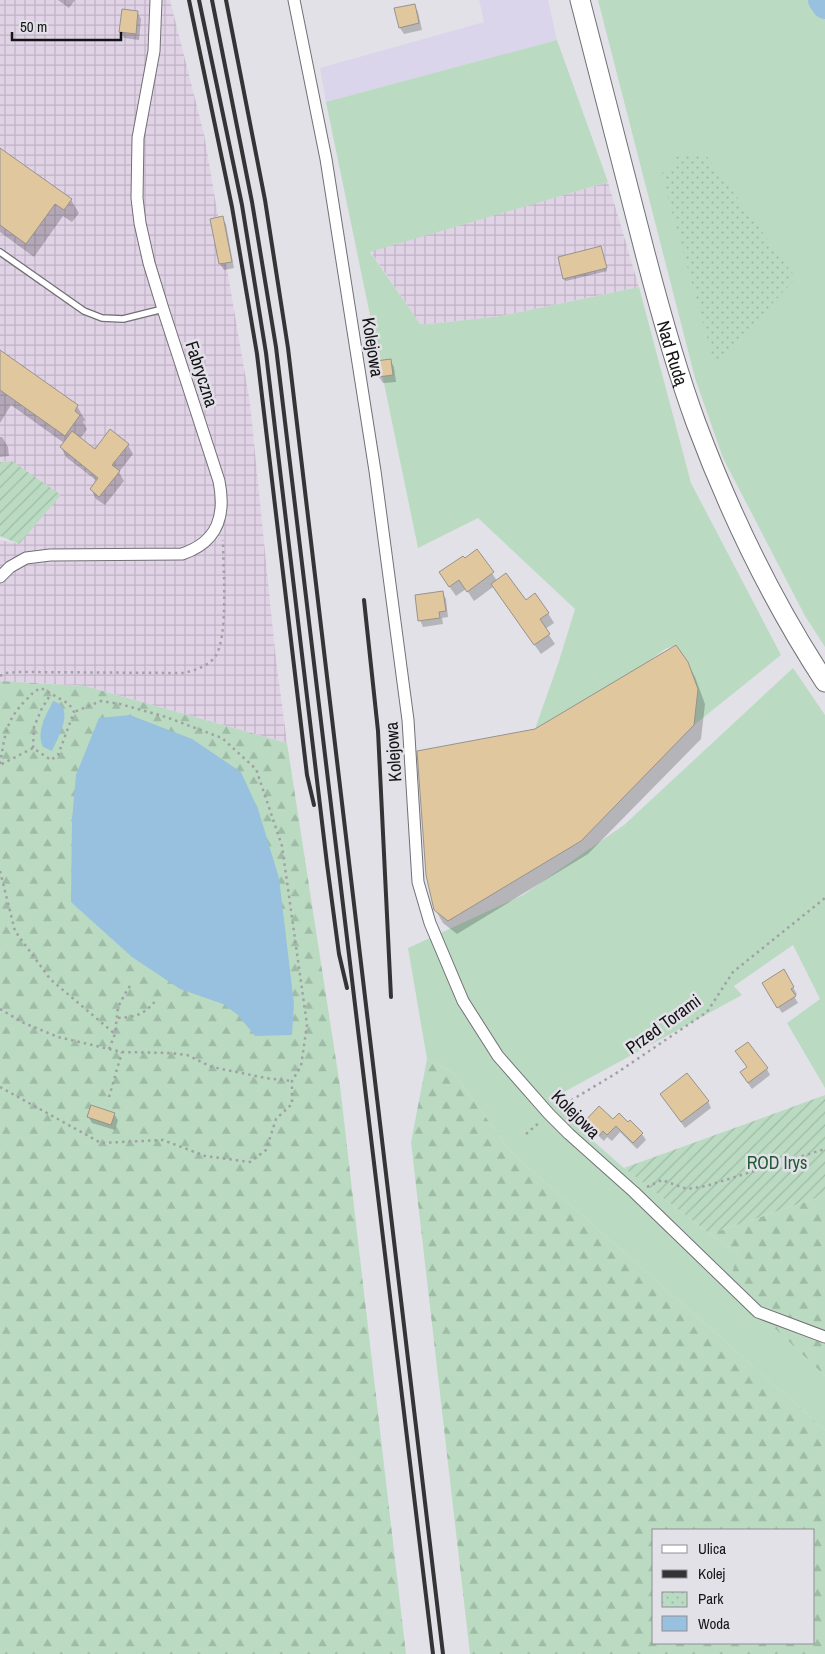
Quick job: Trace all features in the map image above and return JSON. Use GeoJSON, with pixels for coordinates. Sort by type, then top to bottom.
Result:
{"type":"FeatureCollection","features":[{"type":"Feature","properties":{"kind":"main road","name":"Nad Rudą"},"geometry":{"type":"LineString","coordinates":[[580,0],[658,302],[695,421],[728,503],[754,558],[793,631],[825,682]]}},
{"type":"Feature","properties":{"kind":"street","name":"Fabryczna"},"geometry":{"type":"LineString","coordinates":[[0,577],[10,567],[26,558],[42,556],[182,554],[195,550],[203,544],[212,534],[218,523],[222,495],[219,481],[142,238],[137,198],[138,138],[154,51],[156,0]]}},
{"type":"Feature","properties":{"kind":"street","name":"Kolejowa"},"geometry":{"type":"LineString","coordinates":[[294,0],[326,159],[375,471],[408,720],[418,882],[430,924],[464,1001],[498,1056],[549,1114],[634,1192],[758,1312],[825,1338]]}},
{"type":"Feature","properties":{"kind":"lane"},"geometry":{"type":"LineString","coordinates":[[0,252],[84,311],[102,318],[123,319],[163,309]]}},
{"type":"Feature","properties":{"kind":"path"},"geometry":{"type":"LineString","coordinates":[[0,676],[6,673],[18,672],[184,673],[204,667],[214,657],[222,642],[223,539],[225,534]]}},
{"type":"Feature","properties":{"kind":"path"},"geometry":{"type":"LineString","coordinates":[[0,764],[7,726],[16,710],[35,690],[41,688],[69,704],[74,712]]}},
{"type":"Feature","properties":{"kind":"path"},"geometry":{"type":"LineString","coordinates":[[34,748],[34,727],[42,708],[51,694]]}},
{"type":"Feature","properties":{"kind":"path"},"geometry":{"type":"LineString","coordinates":[[0,1087],[101,1143],[163,1140],[205,1156],[250,1162],[266,1150],[276,1119],[292,1104],[292,1081],[301,1066],[307,1025],[282,846],[256,769],[222,738],[166,717],[120,704],[101,701],[74,712],[58,755],[52,760],[34,748]]}},
{"type":"Feature","properties":{"kind":"path"},"geometry":{"type":"LineString","coordinates":[[0,764],[34,748]]}},
{"type":"Feature","properties":{"kind":"path"},"geometry":{"type":"LineString","coordinates":[[0,872],[15,930],[50,979],[115,1034]]}},
{"type":"Feature","properties":{"kind":"path","name":"Przed Torami"},"geometry":{"type":"LineString","coordinates":[[526,1134],[549,1114],[615,1074],[707,1012],[732,972],[825,898]]}},
{"type":"Feature","properties":{"kind":"path"},"geometry":{"type":"LineString","coordinates":[[109,1049],[115,1034],[118,1007],[132,983]]}},
{"type":"Feature","properties":{"kind":"path"},"geometry":{"type":"LineString","coordinates":[[118,1018],[129,1018],[147,1011],[157,999]]}},
{"type":"Feature","properties":{"kind":"path"},"geometry":{"type":"LineString","coordinates":[[0,1009],[24,1023],[58,1037],[122,1052],[171,1052],[187,1055],[212,1067],[266,1078],[292,1081]]}},
{"type":"Feature","properties":{"kind":"path"},"geometry":{"type":"LineString","coordinates":[[109,1097],[122,1052]]}},
{"type":"Feature","properties":{"kind":"path"},"geometry":{"type":"LineString","coordinates":[[634,1192],[662,1180],[686,1190],[706,1186],[825,1149]]}},
{"type":"Feature","properties":{"kind":"shaded area"},"geometry":{"type":"Polygon","coordinates":[[[0,0],[170,0],[204,134],[250,403],[275,651],[287,743],[85,686],[0,681],[0,540],[19,544],[12,461],[0,462],[0,0]]]}},
{"type":"Feature","properties":{"kind":"shaded area"},"geometry":{"type":"Polygon","coordinates":[[[479,0],[548,0],[557,40],[326,102],[320,68],[484,22],[479,0]]]}},
{"type":"Feature","properties":{"kind":"shaded area"},"geometry":{"type":"Polygon","coordinates":[[[608,182],[639,287],[501,316],[421,325],[370,251],[608,182]]]}},
{"type":"Feature","properties":{"kind":"green space"},"geometry":{"type":"Polygon","coordinates":[[[598,0],[825,0],[825,647],[805,616],[723,458],[695,378],[598,0]]]}},
{"type":"Feature","properties":{"kind":"green space"},"geometry":{"type":"Polygon","coordinates":[[[557,40],[608,182],[370,252],[421,325],[501,316],[639,287],[691,483],[781,655],[694,725],[698,689],[688,662],[676,645],[665,649],[641,667],[535,729],[575,609],[478,518],[418,548],[326,102],[557,40]]]}},
{"type":"Feature","properties":{"kind":"green space"},"geometry":{"type":"Polygon","coordinates":[[[706,155],[796,278],[715,366],[661,173],[673,170],[674,157],[706,155]]]}},
{"type":"Feature","properties":{"kind":"green space"},"geometry":{"type":"Polygon","coordinates":[[[12,461],[61,495],[19,544],[0,536],[0,462],[12,461]]]}},
{"type":"Feature","properties":{"kind":"green space"},"geometry":{"type":"Polygon","coordinates":[[[793,668],[825,715],[825,1088],[787,1023],[820,999],[793,945],[734,986],[742,995],[553,1098],[568,1119],[624,1168],[710,1234],[738,1253],[730,1284],[825,1376],[825,1430],[513,1154],[453,1073],[427,1059],[408,948],[523,895],[624,825],[793,668]]]}},
{"type":"Feature","properties":{"kind":"green space"},"geometry":{"type":"Polygon","coordinates":[[[0,681],[85,686],[287,743],[340,1086],[406,1654],[0,1654],[0,681]]]}},
{"type":"Feature","properties":{"kind":"green space"},"geometry":{"type":"Polygon","coordinates":[[[427,1059],[453,1073],[513,1154],[825,1430],[825,1654],[470,1654],[411,1142],[427,1059]]]}},
{"type":"Feature","properties":{"kind":"green space","name":"ROD Irys"},"geometry":{"type":"Polygon","coordinates":[[[825,1095],[825,1195],[710,1234],[624,1168],[825,1095]]]}},
{"type":"Feature","properties":{"kind":"green space"},"geometry":{"type":"Polygon","coordinates":[[[825,1195],[825,1376],[729,1284],[738,1253],[710,1234],[825,1195]]]}},
{"type":"Feature","properties":{"kind":"water"},"geometry":{"type":"Polygon","coordinates":[[[53,701],[61,705],[65,715],[60,735],[52,751],[43,747],[41,729],[53,701]]]}},
{"type":"Feature","properties":{"kind":"water"},"geometry":{"type":"Polygon","coordinates":[[[130,715],[192,739],[241,772],[258,809],[279,878],[294,1004],[292,1035],[255,1036],[238,1015],[223,1004],[180,989],[132,957],[71,902],[72,819],[76,775],[99,718],[130,715]]]}},
{"type":"Feature","properties":{"kind":"building"},"geometry":{"type":"Polygon","coordinates":[[[415,4],[419,23],[399,28],[394,8],[415,4]]]}},
{"type":"Feature","properties":{"kind":"building"},"geometry":{"type":"Polygon","coordinates":[[[122,9],[138,11],[136,34],[119,32],[122,9]]]}},
{"type":"Feature","properties":{"kind":"building"},"geometry":{"type":"Polygon","coordinates":[[[0,148],[72,199],[64,210],[55,204],[26,244],[0,225],[0,148]]]}},
{"type":"Feature","properties":{"kind":"building"},"geometry":{"type":"Polygon","coordinates":[[[223,216],[232,262],[219,264],[210,219],[223,216]]]}},
{"type":"Feature","properties":{"kind":"building"},"geometry":{"type":"Polygon","coordinates":[[[601,246],[607,268],[563,279],[558,257],[601,246]]]}},
{"type":"Feature","properties":{"kind":"building"},"geometry":{"type":"Polygon","coordinates":[[[0,350],[78,405],[75,411],[80,415],[65,436],[0,390],[0,350]]]}},
{"type":"Feature","properties":{"kind":"building"},"geometry":{"type":"Polygon","coordinates":[[[391,359],[393,375],[378,377],[376,361],[391,359]]]}},
{"type":"Feature","properties":{"kind":"building"},"geometry":{"type":"Polygon","coordinates":[[[110,429],[129,444],[112,465],[120,471],[99,497],[90,489],[98,478],[60,447],[72,431],[95,449],[110,429]]]}},
{"type":"Feature","properties":{"kind":"building"},"geometry":{"type":"Polygon","coordinates":[[[477,549],[494,572],[467,592],[459,580],[449,587],[439,572],[477,549]]]}},
{"type":"Feature","properties":{"kind":"building"},"geometry":{"type":"Polygon","coordinates":[[[506,573],[526,600],[535,593],[549,613],[540,619],[550,634],[534,645],[491,584],[506,573]]]}},
{"type":"Feature","properties":{"kind":"building"},"geometry":{"type":"Polygon","coordinates":[[[443,591],[446,611],[439,612],[440,618],[418,621],[415,595],[443,591]]]}},
{"type":"Feature","properties":{"kind":"building"},"geometry":{"type":"Polygon","coordinates":[[[676,645],[688,662],[698,689],[694,725],[581,841],[448,921],[434,910],[426,875],[417,751],[535,729],[676,645]]]}},
{"type":"Feature","properties":{"kind":"building"},"geometry":{"type":"Polygon","coordinates":[[[784,969],[794,987],[791,989],[796,996],[777,1008],[762,983],[784,969]]]}},
{"type":"Feature","properties":{"kind":"building"},"geometry":{"type":"Polygon","coordinates":[[[748,1042],[768,1068],[748,1083],[740,1072],[747,1067],[735,1051],[748,1042]]]}},
{"type":"Feature","properties":{"kind":"building"},"geometry":{"type":"Polygon","coordinates":[[[687,1073],[709,1101],[681,1122],[660,1094],[687,1073]]]}},
{"type":"Feature","properties":{"kind":"building"},"geometry":{"type":"Polygon","coordinates":[[[91,1105],[115,1113],[111,1125],[87,1117],[91,1105]]]}},
{"type":"Feature","properties":{"kind":"building"},"geometry":{"type":"Polygon","coordinates":[[[599,1106],[613,1119],[619,1113],[628,1122],[630,1120],[643,1133],[633,1143],[616,1126],[607,1135],[603,1131],[600,1135],[585,1121],[599,1106]]]}},
{"type":"Feature","properties":{"kind":"waterway"},"geometry":{"type":"LineString","coordinates":[[821,0],[825,6]]}},
{"type":"Feature","properties":{"kind":"railway"},"geometry":{"type":"LineString","coordinates":[[189,0],[232,207],[257,354],[307,775],[314,805]]}},
{"type":"Feature","properties":{"kind":"railway"},"geometry":{"type":"LineString","coordinates":[[199,0],[242,205],[266,353],[327,864],[339,954],[347,988]]}},
{"type":"Feature","properties":{"kind":"railway"},"geometry":{"type":"LineString","coordinates":[[212,0],[252,202],[276,347],[433,1654]]}},
{"type":"Feature","properties":{"kind":"railway"},"geometry":{"type":"LineString","coordinates":[[226,0],[265,200],[288,348],[443,1654]]}},
{"type":"Feature","properties":{"kind":"railway"},"geometry":{"type":"LineString","coordinates":[[364,600],[378,731],[391,997]]}}]}
